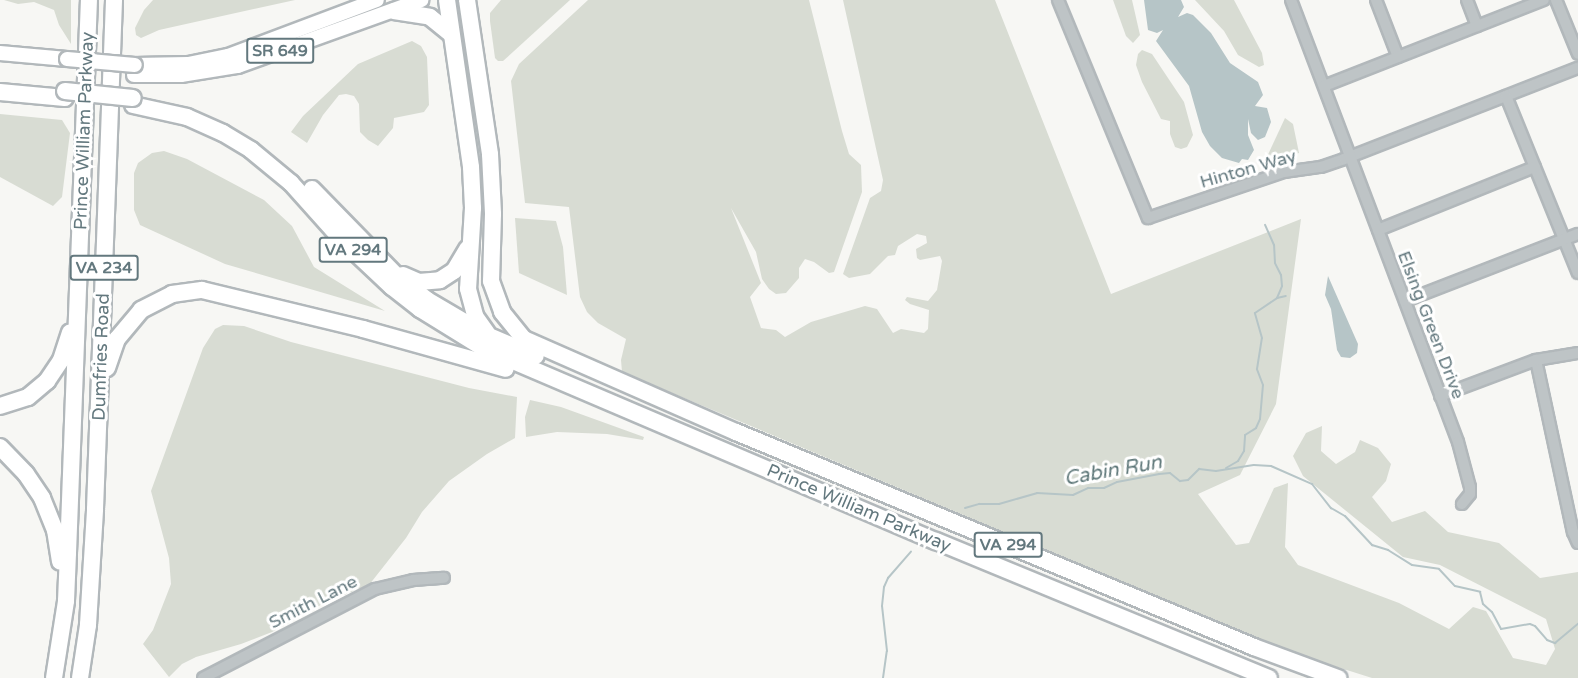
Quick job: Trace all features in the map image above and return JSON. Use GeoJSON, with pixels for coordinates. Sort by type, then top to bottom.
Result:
{"type":"FeatureCollection","features":[{"type":"Feature","properties":{"kind":"highway","name":"Prince William Parkway"},"geometry":{"type":"LineString","coordinates":[[78,299],[89,0]]}},
{"type":"Feature","properties":{"kind":"highway","name":"Dumfries Road"},"geometry":{"type":"LineString","coordinates":[[80,678],[90,596],[114,0]]}},
{"type":"Feature","properties":{"kind":"highway"},"geometry":{"type":"LineString","coordinates":[[110,87],[120,0]]}},
{"type":"Feature","properties":{"kind":"highway","name":"VA 294"},"geometry":{"type":"LineString","coordinates":[[447,0],[471,167],[469,296],[475,316],[488,335],[507,350],[583,389]]}},
{"type":"Feature","properties":{"kind":"highway","name":"VA 294"},"geometry":{"type":"LineString","coordinates":[[467,0],[490,154],[493,214],[491,281],[502,312],[518,333],[537,347],[680,408]]}},
{"type":"Feature","properties":{"kind":"highway"},"geometry":{"type":"LineString","coordinates":[[394,10],[430,17],[451,34]]}},
{"type":"Feature","properties":{"kind":"highway"},"geometry":{"type":"LineString","coordinates":[[0,84],[65,94]]}},
{"type":"Feature","properties":{"kind":"highway","name":"VA 294"},"geometry":{"type":"LineString","coordinates":[[0,92],[65,94],[133,101],[187,117],[240,142],[283,175],[351,248],[410,302],[485,349],[583,389]]}},
{"type":"Feature","properties":{"kind":"highway"},"geometry":{"type":"LineString","coordinates":[[133,101],[163,102],[200,114],[226,124],[262,147],[293,171],[387,265],[427,300],[488,335],[655,406],[680,408]]}},
{"type":"Feature","properties":{"kind":"highway"},"geometry":{"type":"LineString","coordinates":[[387,265],[413,280],[426,283],[440,280],[460,264],[471,232]]}},
{"type":"Feature","properties":{"kind":"highway"},"geometry":{"type":"LineString","coordinates":[[99,411],[112,348],[129,322],[148,305],[164,297],[181,292],[202,290],[453,352],[621,406]]}},
{"type":"Feature","properties":{"kind":"highway"},"geometry":{"type":"LineString","coordinates":[[0,406],[28,397],[52,375],[68,344],[78,299]]}},
{"type":"Feature","properties":{"kind":"highway","name":"Dumfries Road"},"geometry":{"type":"LineString","coordinates":[[54,678],[66,600],[78,299]]}},
{"type":"Feature","properties":{"kind":"highway","name":"Prince William Parkway"},"geometry":{"type":"LineString","coordinates":[[583,389],[936,541],[1269,678]]}},
{"type":"Feature","properties":{"kind":"highway","name":"Prince William Parkway"},"geometry":{"type":"LineString","coordinates":[[680,408],[1232,638],[1338,678]]}},
{"type":"Feature","properties":{"kind":"highway"},"geometry":{"type":"LineString","coordinates":[[0,447],[35,486],[55,530],[60,572],[59,647]]}},
{"type":"Feature","properties":{"kind":"main road","name":"SR 649"},"geometry":{"type":"LineString","coordinates":[[134,70],[189,64],[228,56],[377,0]]}},
{"type":"Feature","properties":{"kind":"main road","name":"SR 649"},"geometry":{"type":"LineString","coordinates":[[0,53],[66,63],[181,75],[231,68],[421,0]]}},
{"type":"Feature","properties":{"kind":"main road","name":"SR 649"},"geometry":{"type":"LineString","coordinates":[[0,62],[66,63]]}},
{"type":"Feature","properties":{"kind":"street","name":"Hinton Way"},"geometry":{"type":"LineString","coordinates":[[1058,0],[1148,218],[1284,172],[1321,167],[1351,157],[1578,68]]}},
{"type":"Feature","properties":{"kind":"street","name":"Elsing Green Drive"},"geometry":{"type":"LineString","coordinates":[[1291,0],[1405,301],[1469,479],[1470,494],[1462,504]]}},
{"type":"Feature","properties":{"kind":"street"},"geometry":{"type":"LineString","coordinates":[[1376,0],[1398,57]]}},
{"type":"Feature","properties":{"kind":"street"},"geometry":{"type":"LineString","coordinates":[[1467,0],[1477,26]]}},
{"type":"Feature","properties":{"kind":"street"},"geometry":{"type":"LineString","coordinates":[[1324,86],[1544,0]]}},
{"type":"Feature","properties":{"kind":"street"},"geometry":{"type":"LineString","coordinates":[[1556,0],[1578,54]]}},
{"type":"Feature","properties":{"kind":"street"},"geometry":{"type":"LineString","coordinates":[[1506,96],[1578,273]]}},
{"type":"Feature","properties":{"kind":"street"},"geometry":{"type":"LineString","coordinates":[[1378,230],[1535,167]]}},
{"type":"Feature","properties":{"kind":"street"},"geometry":{"type":"LineString","coordinates":[[1405,301],[1578,234]]}},
{"type":"Feature","properties":{"kind":"street"},"geometry":{"type":"LineString","coordinates":[[1440,396],[1536,360],[1578,353]]}},
{"type":"Feature","properties":{"kind":"street"},"geometry":{"type":"LineString","coordinates":[[1536,360],[1573,532],[1578,543]]}},
{"type":"Feature","properties":{"kind":"street","name":"Smith Lane"},"geometry":{"type":"LineString","coordinates":[[203,678],[375,589],[412,580],[444,578]]}},
{"type":"Feature","properties":{"kind":"shaded area"},"geometry":{"type":"Polygon","coordinates":[[[4,0],[71,0],[71,44],[59,25],[54,10],[34,2],[18,4],[4,0]]]}},
{"type":"Feature","properties":{"kind":"shaded area"},"geometry":{"type":"Polygon","coordinates":[[[153,0],[295,0],[159,30],[141,38],[136,35],[135,28],[144,10],[153,0]]]}},
{"type":"Feature","properties":{"kind":"shaded area"},"geometry":{"type":"Polygon","coordinates":[[[501,0],[570,0],[503,61],[498,61],[495,58],[490,13],[501,0]]]}},
{"type":"Feature","properties":{"kind":"shaded area"},"geometry":{"type":"Polygon","coordinates":[[[588,0],[809,0],[849,154],[861,165],[862,192],[834,272],[829,273],[814,262],[805,259],[799,268],[799,278],[786,293],[776,294],[762,279],[756,252],[731,208],[761,283],[750,297],[761,328],[776,330],[785,337],[811,322],[865,306],[877,309],[893,333],[901,329],[924,333],[928,329],[929,310],[905,300],[907,297],[928,301],[937,290],[942,261],[940,256],[920,260],[917,258],[916,249],[927,243],[926,236],[917,234],[898,246],[895,255],[888,256],[870,274],[849,278],[843,274],[870,198],[881,191],[883,180],[843,0],[995,0],[1111,294],[1301,219],[1276,404],[1240,475],[1198,494],[1236,545],[1249,543],[1274,488],[1288,483],[1285,547],[1298,565],[1399,603],[1449,629],[1473,607],[1486,611],[1513,658],[1546,665],[1555,649],[1546,619],[1440,565],[1403,557],[1303,476],[1293,456],[1306,433],[1322,426],[1321,451],[1336,464],[1355,452],[1360,440],[1378,448],[1391,464],[1386,481],[1372,497],[1392,522],[1425,511],[1448,532],[1499,543],[1540,578],[1578,572],[1578,678],[1372,678],[1290,652],[622,372],[621,360],[626,339],[598,323],[587,312],[580,297],[569,207],[525,203],[511,81],[519,64],[588,0]]]}},
{"type":"Feature","properties":{"kind":"shaded area"},"geometry":{"type":"Polygon","coordinates":[[[1113,0],[1132,0],[1140,35],[1133,43],[1126,36],[1113,0]]]}},
{"type":"Feature","properties":{"kind":"shaded area"},"geometry":{"type":"Polygon","coordinates":[[[1144,0],[1181,0],[1184,7],[1178,17],[1187,13],[1193,15],[1211,33],[1230,63],[1258,82],[1263,95],[1255,106],[1267,108],[1271,122],[1265,137],[1258,140],[1251,133],[1248,119],[1248,135],[1254,150],[1248,160],[1242,159],[1239,163],[1222,158],[1210,146],[1202,132],[1189,86],[1156,41],[1163,30],[1157,33],[1148,30],[1144,0]]]}},
{"type":"Feature","properties":{"kind":"shaded area"},"geometry":{"type":"Polygon","coordinates":[[[1195,0],[1234,0],[1262,53],[1264,65],[1259,67],[1238,55],[1224,31],[1195,0]]]}},
{"type":"Feature","properties":{"kind":"shaded area"},"geometry":{"type":"Polygon","coordinates":[[[412,41],[421,46],[427,57],[429,105],[424,112],[394,118],[393,128],[378,146],[360,132],[359,104],[354,96],[339,95],[323,115],[307,143],[291,132],[303,116],[358,64],[412,41]]]}},
{"type":"Feature","properties":{"kind":"shaded area"},"geometry":{"type":"Polygon","coordinates":[[[1142,50],[1152,54],[1184,102],[1193,135],[1187,147],[1181,149],[1175,147],[1170,134],[1170,121],[1161,119],[1142,82],[1136,65],[1138,54],[1142,50]]]}},
{"type":"Feature","properties":{"kind":"shaded area"},"geometry":{"type":"Polygon","coordinates":[[[0,114],[62,120],[70,133],[62,197],[53,206],[0,177],[0,114]]]}},
{"type":"Feature","properties":{"kind":"shaded area"},"geometry":{"type":"Polygon","coordinates":[[[1285,118],[1293,124],[1299,153],[1265,161],[1285,118]]]}},
{"type":"Feature","properties":{"kind":"shaded area"},"geometry":{"type":"Polygon","coordinates":[[[164,151],[187,159],[264,200],[292,226],[314,267],[385,311],[225,264],[140,225],[134,210],[134,173],[138,163],[152,153],[164,151]]]}},
{"type":"Feature","properties":{"kind":"shaded area"},"geometry":{"type":"Polygon","coordinates":[[[515,218],[556,221],[563,247],[567,295],[519,273],[515,218]]]}},
{"type":"Feature","properties":{"kind":"shaded area"},"geometry":{"type":"Polygon","coordinates":[[[1328,276],[1358,344],[1357,353],[1350,358],[1341,357],[1337,350],[1331,309],[1325,295],[1328,276]]]}},
{"type":"Feature","properties":{"kind":"shaded area"},"geometry":{"type":"Polygon","coordinates":[[[223,325],[244,326],[291,342],[469,388],[517,397],[515,438],[487,454],[449,481],[422,512],[406,538],[369,585],[326,602],[272,632],[196,657],[182,664],[169,677],[143,644],[153,630],[171,584],[169,558],[151,491],[203,348],[215,329],[223,325]]]}},
{"type":"Feature","properties":{"kind":"shaded area"},"geometry":{"type":"Polygon","coordinates":[[[530,400],[561,407],[644,437],[643,440],[607,434],[557,432],[526,437],[525,417],[530,400]]]}},
{"type":"Feature","properties":{"kind":"waterway"},"geometry":{"type":"LineString","coordinates":[[1226,468],[1238,461],[1244,451],[1245,435],[1256,428],[1260,419],[1263,385],[1257,369],[1262,338],[1255,313],[1277,298],[1282,286],[1281,275],[1275,263],[1274,245],[1265,225]]}},
{"type":"Feature","properties":{"kind":"waterway"},"geometry":{"type":"LineString","coordinates":[[1277,298],[1286,296]]}},
{"type":"Feature","properties":{"kind":"waterway","name":"Cabin Run"},"geometry":{"type":"LineString","coordinates":[[965,508],[979,504],[999,504],[1037,493],[1073,495],[1088,488],[1104,488],[1117,482],[1159,474],[1170,473],[1180,481],[1188,480],[1199,469],[1216,471],[1254,465],[1271,466],[1312,484],[1331,508],[1345,516],[1372,545],[1388,550],[1412,565],[1439,569],[1455,586],[1480,592],[1483,604],[1492,612],[1501,629],[1530,624],[1535,626],[1547,640],[1555,643],[1578,624]]}},
{"type":"Feature","properties":{"kind":"waterway","name":"Cabin Run"},"geometry":{"type":"LineString","coordinates":[[883,678],[887,651],[882,606],[884,587],[888,578],[911,552]]}}]}
